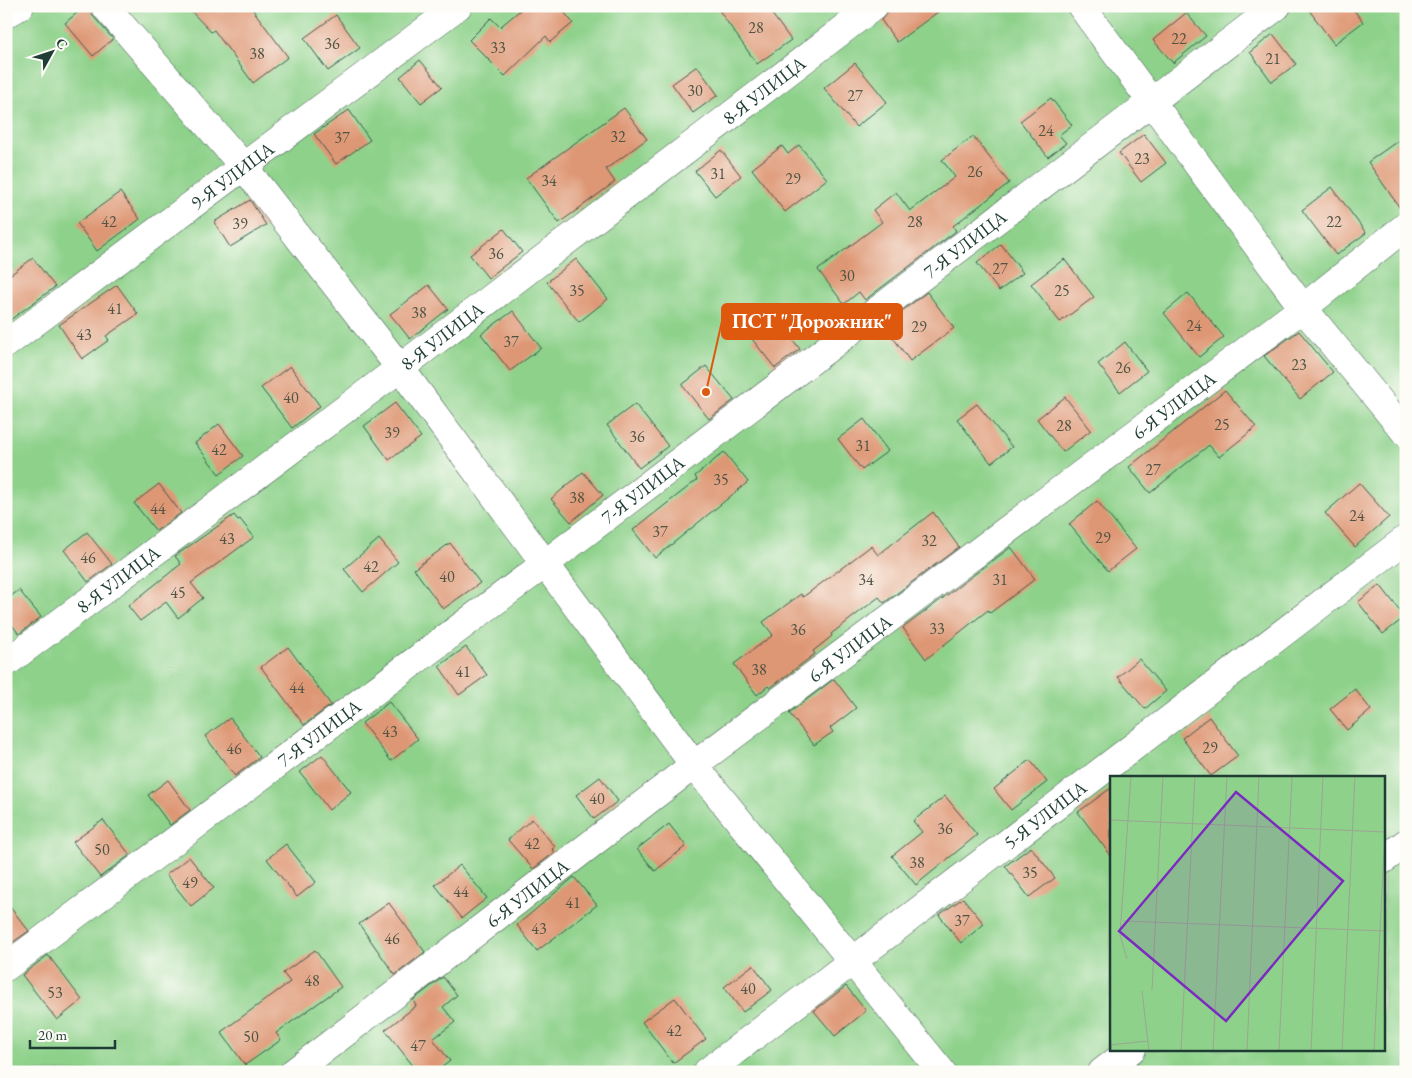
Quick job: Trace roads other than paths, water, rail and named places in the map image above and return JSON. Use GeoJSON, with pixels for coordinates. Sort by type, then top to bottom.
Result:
{"type":"FeatureCollection","features":[{"type":"Feature","properties":{"kind":"street"},"geometry":{"type":"LineString","coordinates":[[6,14],[20,6]]}},
{"type":"Feature","properties":{"kind":"street"},"geometry":{"type":"LineString","coordinates":[[105,6],[244,167],[400,368],[694,765],[942,1072]]}},
{"type":"Feature","properties":{"kind":"street","name":"9-Я УЛИЦА"},"geometry":{"type":"LineString","coordinates":[[6,344],[458,6]]}},
{"type":"Feature","properties":{"kind":"street","name":"8-Я УЛИЦА"},"geometry":{"type":"LineString","coordinates":[[6,663],[400,368],[874,6]]}},
{"type":"Feature","properties":{"kind":"street"},"geometry":{"type":"LineString","coordinates":[[1081,6],[1303,308],[1406,433]]}},
{"type":"Feature","properties":{"kind":"street","name":"7-Я УЛИЦА"},"geometry":{"type":"LineString","coordinates":[[6,967],[546,563],[1277,6]]}},
{"type":"Feature","properties":{"kind":"street","name":"6-Я УЛИЦА"},"geometry":{"type":"LineString","coordinates":[[294,1072],[694,765],[1303,308],[1406,226]]}},
{"type":"Feature","properties":{"kind":"street","name":"5-Я УЛИЦА"},"geometry":{"type":"LineString","coordinates":[[707,1072],[1406,538]]}},
{"type":"Feature","properties":{"kind":"street"},"geometry":{"type":"LineString","coordinates":[[1384,859],[1406,843]]}},
{"type":"Feature","properties":{"kind":"street"},"geometry":{"type":"LineString","coordinates":[[1102,1072],[1131,1050]]}},
{"type":"Feature","properties":{"kind":"place","name":"ПСТ \"Дорожник\""},"geometry":{"type":"Point","coordinates":[706,392]}}]}
